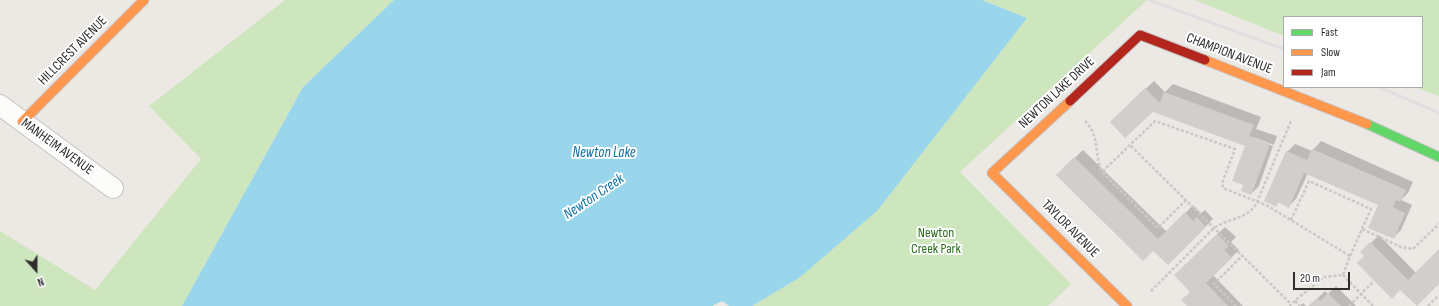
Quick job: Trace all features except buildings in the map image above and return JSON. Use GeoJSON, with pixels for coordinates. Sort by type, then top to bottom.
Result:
{"type":"FeatureCollection","features":[{"type":"Feature","properties":{"kind":"street","name":"HILLCREST AVENUE"},"geometry":{"type":"LineString","coordinates":[[22,122],[144,0]]}},
{"type":"Feature","properties":{"kind":"street","name":"CHAMPION AVENUE"},"geometry":{"type":"LineString","coordinates":[[1140,35],[1359,120],[1439,157]]}},
{"type":"Feature","properties":{"kind":"street","name":"NEWTON LAKE DRIVE"},"geometry":{"type":"LineString","coordinates":[[992,173],[1140,35]]}},
{"type":"Feature","properties":{"kind":"street","name":"MANHEIM AVENUE"},"geometry":{"type":"LineString","coordinates":[[0,105],[113,188]]}},
{"type":"Feature","properties":{"kind":"street","name":"TAYLOR AVENUE"},"geometry":{"type":"LineString","coordinates":[[992,173],[1127,306]]}},
{"type":"Feature","properties":{"kind":"path"},"geometry":{"type":"LineString","coordinates":[[1085,121],[1095,135],[1102,172],[1158,228],[1186,200]]}},
{"type":"Feature","properties":{"kind":"path"},"geometry":{"type":"LineString","coordinates":[[1102,172],[1131,146],[1155,121],[1235,149],[1222,186],[1226,190],[1266,205],[1350,256]]}},
{"type":"Feature","properties":{"kind":"path"},"geometry":{"type":"LineString","coordinates":[[1151,291],[1214,228],[1222,223],[1249,212],[1257,202],[1291,121]]}},
{"type":"Feature","properties":{"kind":"path"},"geometry":{"type":"LineString","coordinates":[[1131,146],[1291,305],[1324,277],[1343,275]]}},
{"type":"Feature","properties":{"kind":"path"},"geometry":{"type":"LineString","coordinates":[[1292,220],[1309,181],[1371,209],[1343,275]]}},
{"type":"Feature","properties":{"kind":"path"},"geometry":{"type":"LineString","coordinates":[[1362,229],[1401,247],[1413,249],[1439,224]]}},
{"type":"Feature","properties":{"kind":"path"},"geometry":{"type":"LineString","coordinates":[[1236,306],[1214,284],[1242,256]]}},
{"type":"Feature","properties":{"kind":"path"},"geometry":{"type":"LineString","coordinates":[[1343,275],[1373,306]]}},
{"type":"Feature","properties":{"kind":"path"},"geometry":{"type":"LineString","coordinates":[[1349,306],[1374,281]]}},
{"type":"Feature","properties":{"kind":"path"},"geometry":{"type":"LineString","coordinates":[[1428,306],[1439,295]]}},
{"type":"Feature","properties":{"kind":"path"},"geometry":{"type":"LineString","coordinates":[[1295,301],[1300,306]]}},
{"type":"Feature","properties":{"kind":"green space"},"geometry":{"type":"Polygon","coordinates":[[[285,0],[394,0],[303,87],[182,306],[0,306],[0,231],[95,290],[201,159],[149,106],[285,0]]]}},
{"type":"Feature","properties":{"kind":"green space","name":"Newton Creek Park"},"geometry":{"type":"Polygon","coordinates":[[[982,0],[1147,0],[960,172],[1071,284],[1048,306],[752,306],[799,278],[1027,18],[982,0]]]}},
{"type":"Feature","properties":{"kind":"green space"},"geometry":{"type":"Polygon","coordinates":[[[1195,0],[1439,0],[1439,96],[1418,88],[1423,88],[1423,16],[1283,16],[1283,36],[1195,0]]]}},
{"type":"Feature","properties":{"kind":"water","name":"Newton Lake"},"geometry":{"type":"Polygon","coordinates":[[[394,0],[982,0],[1027,18],[877,211],[799,278],[752,306],[729,306],[722,301],[712,306],[182,306],[303,87],[394,0]]]}},
{"type":"Feature","properties":{"kind":"railway"},"geometry":{"type":"LineString","coordinates":[[1149,0],[1283,49]]}},
{"type":"Feature","properties":{"kind":"railway"},"geometry":{"type":"LineString","coordinates":[[1381,88],[1439,113]]}},
{"type":"Feature","properties":{"kind":"traffic: fast"},"geometry":{"type":"LineString","coordinates":[[1367,124],[1439,157]]}},
{"type":"Feature","properties":{"kind":"traffic: slow"},"geometry":{"type":"LineString","coordinates":[[22,122],[144,0]]}},
{"type":"Feature","properties":{"kind":"traffic: slow"},"geometry":{"type":"LineString","coordinates":[[1205,60],[1367,124]]}},
{"type":"Feature","properties":{"kind":"traffic: slow"},"geometry":{"type":"LineString","coordinates":[[1070,101],[992,173],[1127,306]]}},
{"type":"Feature","properties":{"kind":"traffic: jam"},"geometry":{"type":"LineString","coordinates":[[1070,101],[1140,35],[1205,60]]}},
{"type":"Feature","properties":{"kind":"water label","name":"Newton Creek"},"geometry":{"type":"Point","coordinates":[594,197]}}]}
